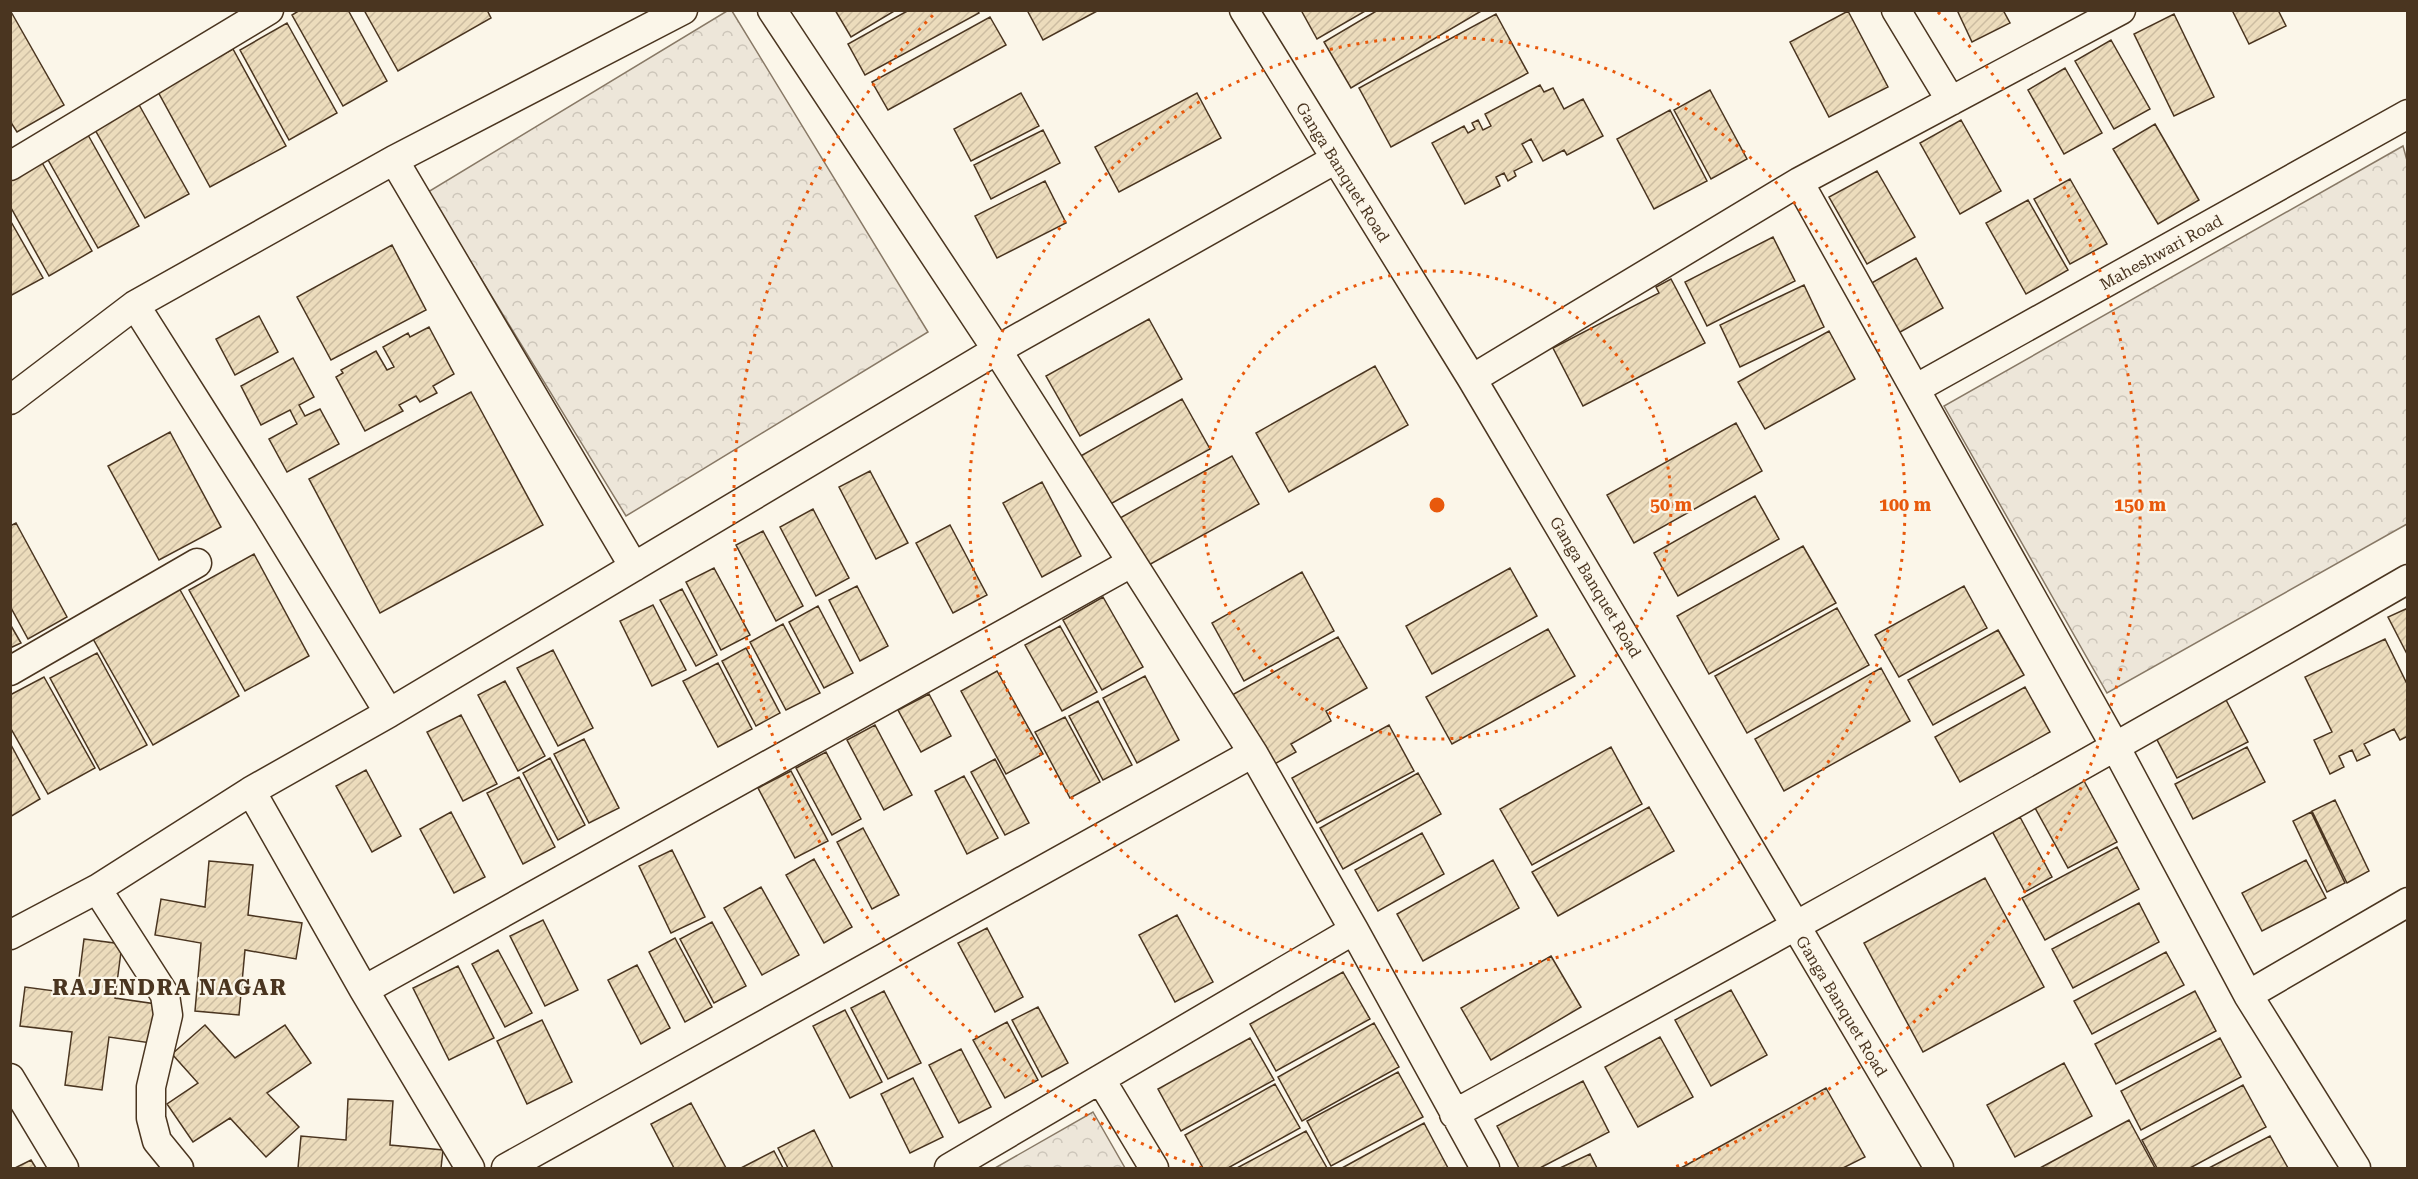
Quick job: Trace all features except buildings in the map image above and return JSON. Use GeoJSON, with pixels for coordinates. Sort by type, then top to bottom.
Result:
{"type":"FeatureCollection","features":[{"type":"Feature","properties":{"kind":"street"},"geometry":{"type":"LineString","coordinates":[[10,166],[269,10]]}},
{"type":"Feature","properties":{"kind":"street"},"geometry":{"type":"LineString","coordinates":[[10,400],[135,305],[394,160],[682,10]]}},
{"type":"Feature","properties":{"kind":"street"},"geometry":{"type":"LineString","coordinates":[[772,10],[997,350],[1253,753],[1485,1168]]}},
{"type":"Feature","properties":{"kind":"street","name":"Ganga Banquet Road"},"geometry":{"type":"LineString","coordinates":[[1244,10],[1472,379],[1939,1168]]}},
{"type":"Feature","properties":{"kind":"street"},"geometry":{"type":"LineString","coordinates":[[1896,10],[1951,101]]}},
{"type":"Feature","properties":{"kind":"street"},"geometry":{"type":"LineString","coordinates":[[1472,379],[1799,182],[2121,10]]}},
{"type":"Feature","properties":{"kind":"street","name":"Maheshwari Road"},"geometry":{"type":"LineString","coordinates":[[1915,389],[2408,114]]}},
{"type":"Feature","properties":{"kind":"street"},"geometry":{"type":"LineString","coordinates":[[10,934],[97,889],[251,791],[388,713],[997,350],[1334,159]]}},
{"type":"Feature","properties":{"kind":"street"},"geometry":{"type":"LineString","coordinates":[[394,160],[633,567]]}},
{"type":"Feature","properties":{"kind":"street"},"geometry":{"type":"LineString","coordinates":[[1799,182],[2116,748],[2248,995],[2356,1168]]}},
{"type":"Feature","properties":{"kind":"street"},"geometry":{"type":"LineString","coordinates":[[135,305],[268,514],[388,713]]}},
{"type":"Feature","properties":{"kind":"street"},"geometry":{"type":"LineString","coordinates":[[10,671],[197,563]]}},
{"type":"Feature","properties":{"kind":"street"},"geometry":{"type":"LineString","coordinates":[[364,990],[1131,563]]}},
{"type":"Feature","properties":{"kind":"street"},"geometry":{"type":"LineString","coordinates":[[1454,1114],[1796,927],[2116,748],[2408,579]]}},
{"type":"Feature","properties":{"kind":"street"},"geometry":{"type":"LineString","coordinates":[[506,1168],[1253,753]]}},
{"type":"Feature","properties":{"kind":"street"},"geometry":{"type":"LineString","coordinates":[[251,791],[364,990],[470,1168]]}},
{"type":"Feature","properties":{"kind":"street"},"geometry":{"type":"LineString","coordinates":[[97,889],[165,995],[168,1015],[151,1087],[151,1118],[157,1141],[179,1168]]}},
{"type":"Feature","properties":{"kind":"street"},"geometry":{"type":"LineString","coordinates":[[2248,995],[2408,902]]}},
{"type":"Feature","properties":{"kind":"street"},"geometry":{"type":"LineString","coordinates":[[950,1168],[1354,930]]}},
{"type":"Feature","properties":{"kind":"street"},"geometry":{"type":"LineString","coordinates":[[10,1078],[64,1168]]}},
{"type":"Feature","properties":{"kind":"street"},"geometry":{"type":"LineString","coordinates":[[1101,1080],[1154,1168]]}},
{"type":"Feature","properties":{"kind":"green space"},"geometry":{"type":"Polygon","coordinates":[[[727,11],[732,11],[928,332],[626,516],[428,192],[727,11]]]}},
{"type":"Feature","properties":{"kind":"green space"},"geometry":{"type":"Polygon","coordinates":[[[2403,146],[2408,164],[2407,524],[2107,693],[1944,406],[2403,146]]]}},
{"type":"Feature","properties":{"kind":"green space"},"geometry":{"type":"Polygon","coordinates":[[[1093,1112],[1125,1168],[995,1168],[1093,1112]]]}},
{"type":"Feature","properties":{"kind":"district","name":"RAJENDRA NAGAR"},"geometry":{"type":"Point","coordinates":[170,987]}}]}
